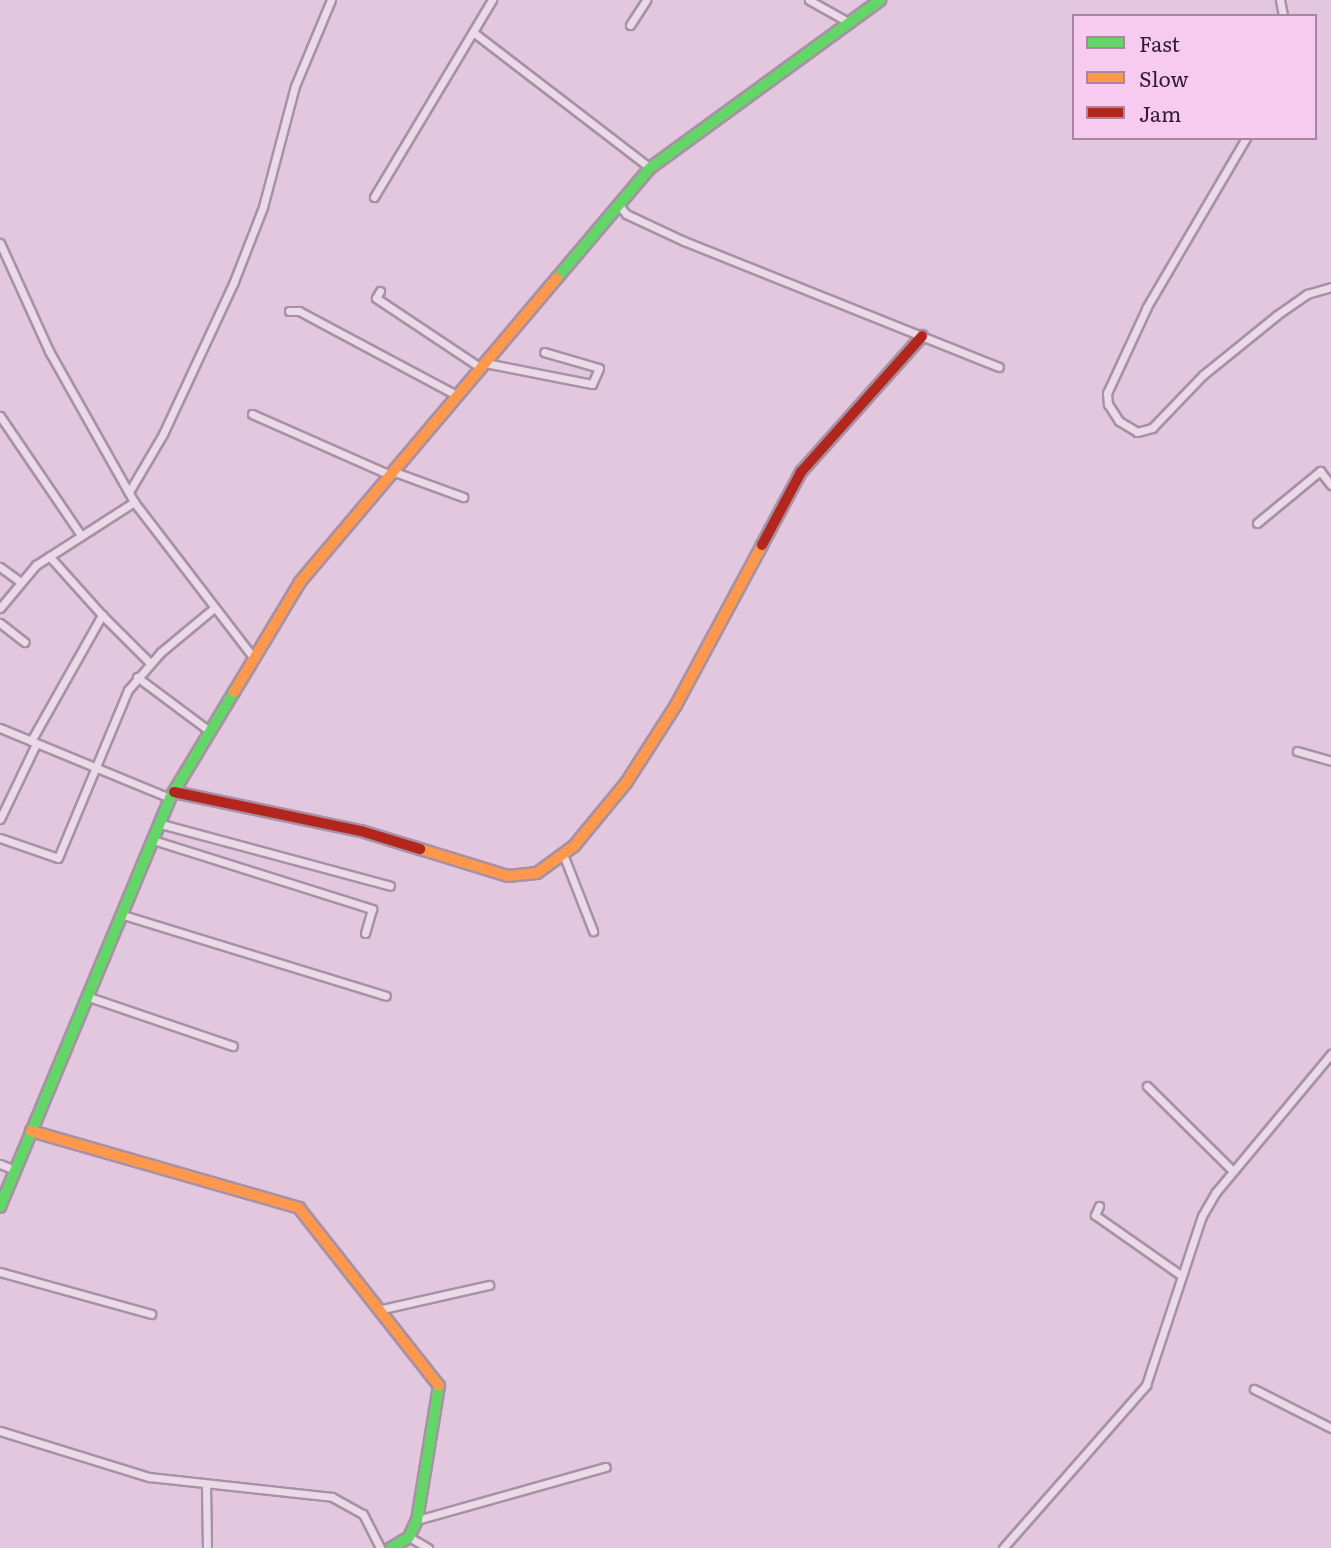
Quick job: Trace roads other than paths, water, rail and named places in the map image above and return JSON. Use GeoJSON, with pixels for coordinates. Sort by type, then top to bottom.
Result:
{"type":"FeatureCollection","features":[{"type":"Feature","properties":{"kind":"street"},"geometry":{"type":"LineString","coordinates":[[374,198],[492,0]]}},
{"type":"Feature","properties":{"kind":"street"},"geometry":{"type":"LineString","coordinates":[[630,25],[646,0]]}},
{"type":"Feature","properties":{"kind":"street"},"geometry":{"type":"LineString","coordinates":[[809,0],[850,23]]}},
{"type":"Feature","properties":{"kind":"street"},"geometry":{"type":"LineString","coordinates":[[0,1207],[120,914],[172,795],[251,656],[300,582],[650,168],[880,0]]}},
{"type":"Feature","properties":{"kind":"street"},"geometry":{"type":"LineString","coordinates":[[129,492],[163,434],[233,284],[263,207],[295,86],[327,1]]}},
{"type":"Feature","properties":{"kind":"street"},"geometry":{"type":"LineString","coordinates":[[473,32],[650,168]]}},
{"type":"Feature","properties":{"kind":"street"},"geometry":{"type":"LineString","coordinates":[[1244,140],[1153,296],[1107,393],[1108,404],[1119,421],[1137,432],[1152,428],[1203,375],[1277,315],[1307,294],[1331,287]]}},
{"type":"Feature","properties":{"kind":"street"},"geometry":{"type":"LineString","coordinates":[[619,205],[626,214],[684,241],[999,367]]}},
{"type":"Feature","properties":{"kind":"street"},"geometry":{"type":"LineString","coordinates":[[0,243],[49,351],[134,502],[251,656]]}},
{"type":"Feature","properties":{"kind":"street"},"geometry":{"type":"LineString","coordinates":[[380,290],[376,298],[483,365],[592,384],[598,368],[544,352]]}},
{"type":"Feature","properties":{"kind":"street"},"geometry":{"type":"LineString","coordinates":[[289,311],[299,311],[456,396]]}},
{"type":"Feature","properties":{"kind":"street"},"geometry":{"type":"LineString","coordinates":[[0,728],[172,795],[361,831],[522,879],[563,854],[600,818],[657,739],[801,472],[922,336]]}},
{"type":"Feature","properties":{"kind":"street"},"geometry":{"type":"LineString","coordinates":[[252,414],[391,473],[463,497]]}},
{"type":"Feature","properties":{"kind":"street"},"geometry":{"type":"LineString","coordinates":[[0,416],[81,535]]}},
{"type":"Feature","properties":{"kind":"street"},"geometry":{"type":"LineString","coordinates":[[1257,523],[1320,471],[1331,485]]}},
{"type":"Feature","properties":{"kind":"street"},"geometry":{"type":"LineString","coordinates":[[0,608],[19,580],[48,556],[134,502]]}},
{"type":"Feature","properties":{"kind":"street"},"geometry":{"type":"LineString","coordinates":[[48,556],[150,663]]}},
{"type":"Feature","properties":{"kind":"street"},"geometry":{"type":"LineString","coordinates":[[0,567],[19,580]]}},
{"type":"Feature","properties":{"kind":"street"},"geometry":{"type":"LineString","coordinates":[[0,838],[58,858],[92,765],[137,677],[214,608]]}},
{"type":"Feature","properties":{"kind":"street"},"geometry":{"type":"LineString","coordinates":[[0,819],[34,742],[102,615]]}},
{"type":"Feature","properties":{"kind":"street"},"geometry":{"type":"LineString","coordinates":[[0,622],[24,642]]}},
{"type":"Feature","properties":{"kind":"street"},"geometry":{"type":"LineString","coordinates":[[137,677],[208,730]]}},
{"type":"Feature","properties":{"kind":"street"},"geometry":{"type":"LineString","coordinates":[[1297,751],[1331,761]]}},
{"type":"Feature","properties":{"kind":"street"},"geometry":{"type":"LineString","coordinates":[[160,824],[390,886]]}},
{"type":"Feature","properties":{"kind":"street"},"geometry":{"type":"LineString","coordinates":[[153,840],[372,909],[365,933]]}},
{"type":"Feature","properties":{"kind":"street"},"geometry":{"type":"LineString","coordinates":[[563,854],[593,931]]}},
{"type":"Feature","properties":{"kind":"street"},"geometry":{"type":"LineString","coordinates":[[120,914],[386,996]]}},
{"type":"Feature","properties":{"kind":"street"},"geometry":{"type":"LineString","coordinates":[[86,996],[233,1046]]}},
{"type":"Feature","properties":{"kind":"street"},"geometry":{"type":"LineString","coordinates":[[1003,1548],[1146,1385],[1202,1216],[1233,1171],[1331,1054]]}},
{"type":"Feature","properties":{"kind":"street"},"geometry":{"type":"LineString","coordinates":[[1147,1086],[1233,1171]]}},
{"type":"Feature","properties":{"kind":"street"},"geometry":{"type":"LineString","coordinates":[[31,1131],[295,1204],[442,1390],[417,1520],[409,1537],[391,1548]]}},
{"type":"Feature","properties":{"kind":"street"},"geometry":{"type":"LineString","coordinates":[[0,1164],[15,1170]]}},
{"type":"Feature","properties":{"kind":"street"},"geometry":{"type":"LineString","coordinates":[[1099,1206],[1095,1215],[1182,1276]]}},
{"type":"Feature","properties":{"kind":"street"},"geometry":{"type":"LineString","coordinates":[[0,1272],[152,1314]]}},
{"type":"Feature","properties":{"kind":"street"},"geometry":{"type":"LineString","coordinates":[[378,1310],[489,1284]]}},
{"type":"Feature","properties":{"kind":"street"},"geometry":{"type":"LineString","coordinates":[[1254,1389],[1331,1428]]}},
{"type":"Feature","properties":{"kind":"street"},"geometry":{"type":"LineString","coordinates":[[0,1431],[115,1469],[206,1484],[277,1488],[348,1503],[373,1526],[380,1548]]}},
{"type":"Feature","properties":{"kind":"street"},"geometry":{"type":"LineString","coordinates":[[417,1520],[606,1467]]}},
{"type":"Feature","properties":{"kind":"street"},"geometry":{"type":"LineString","coordinates":[[206,1484],[206,1548]]}},
{"type":"Feature","properties":{"kind":"street"},"geometry":{"type":"LineString","coordinates":[[409,1537],[428,1548]]}}]}
